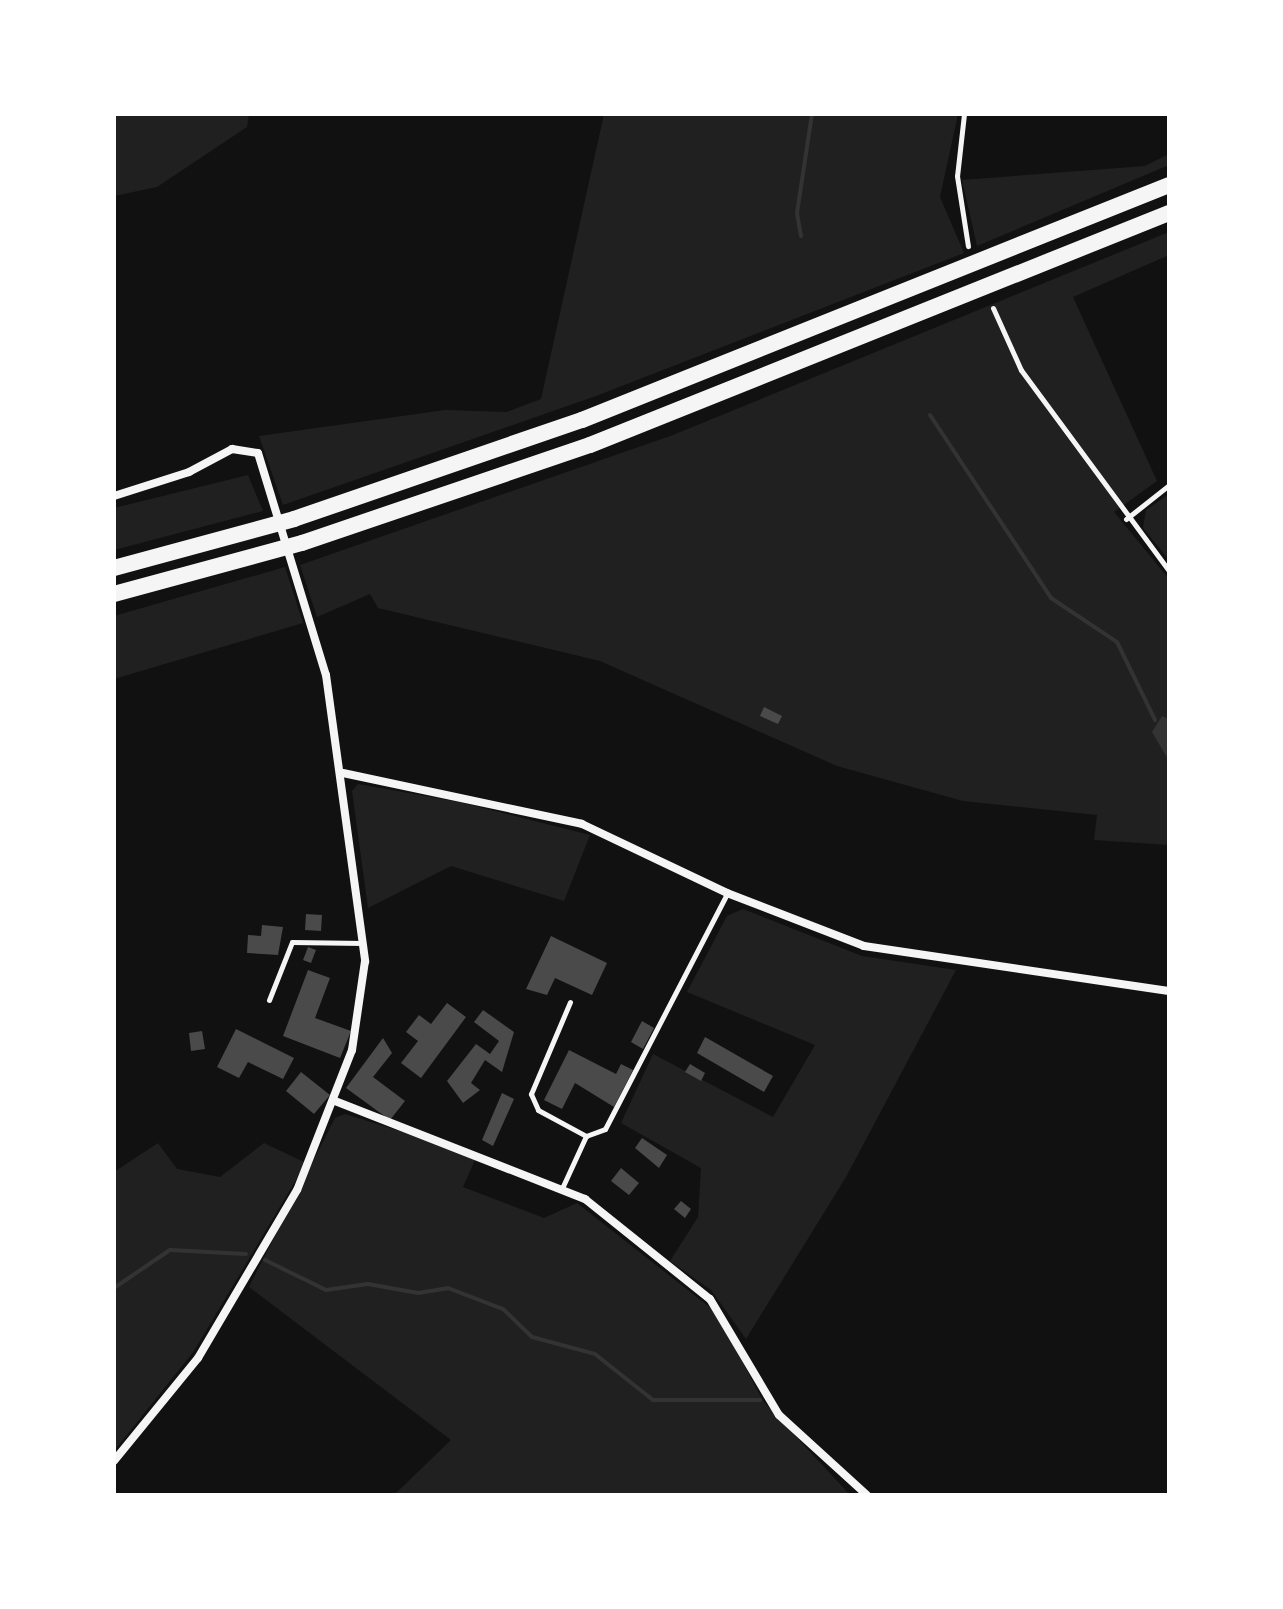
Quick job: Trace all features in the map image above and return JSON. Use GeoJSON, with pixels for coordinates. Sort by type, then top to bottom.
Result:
{"type":"FeatureCollection","features":[{"type":"Feature","properties":{"kind":"highway"},"geometry":{"type":"LineString","coordinates":[[114,568],[294,519],[582,420],[1169,185]]}},
{"type":"Feature","properties":{"kind":"highway"},"geometry":{"type":"LineString","coordinates":[[114,594],[302,543],[590,445],[1169,213]]}},
{"type":"Feature","properties":{"kind":"street"},"geometry":{"type":"LineString","coordinates":[[114,496],[245,446],[262,466],[306,610],[343,776],[363,943],[362,1009],[335,1101],[243,1288],[198,1358],[114,1461]]}},
{"type":"Feature","properties":{"kind":"street"},"geometry":{"type":"LineString","coordinates":[[343,776],[582,824],[727,893],[898,954],[1169,991]]}},
{"type":"Feature","properties":{"kind":"street"},"geometry":{"type":"LineString","coordinates":[[335,1101],[563,1186],[710,1299],[779,1415],[867,1495]]}},
{"type":"Feature","properties":{"kind":"lane"},"geometry":{"type":"LineString","coordinates":[[964,114],[957,176],[968,246]]}},
{"type":"Feature","properties":{"kind":"lane"},"geometry":{"type":"LineString","coordinates":[[993,308],[1021,370],[1126,519],[1169,571]]}},
{"type":"Feature","properties":{"kind":"lane"},"geometry":{"type":"LineString","coordinates":[[1126,519],[1169,485]]}},
{"type":"Feature","properties":{"kind":"lane"},"geometry":{"type":"LineString","coordinates":[[563,1186],[586,1136],[605,1129],[727,893]]}},
{"type":"Feature","properties":{"kind":"lane"},"geometry":{"type":"LineString","coordinates":[[269,1000],[292,942],[363,943]]}},
{"type":"Feature","properties":{"kind":"lane"},"geometry":{"type":"LineString","coordinates":[[570,1002],[531,1094],[538,1110],[586,1136]]}},
{"type":"Feature","properties":{"kind":"shaded area"},"geometry":{"type":"Polygon","coordinates":[[[114,114],[249,114],[247,127],[157,187],[114,196],[114,114]]]}},
{"type":"Feature","properties":{"kind":"shaded area"},"geometry":{"type":"Polygon","coordinates":[[[604,114],[958,114],[940,197],[964,253],[596,396],[283,505],[259,436],[445,410],[507,412],[541,399],[604,114]]]}},
{"type":"Feature","properties":{"kind":"shaded area"},"geometry":{"type":"Polygon","coordinates":[[[1169,154],[1169,165],[977,246],[962,180],[1145,166],[1169,154]]]}},
{"type":"Feature","properties":{"kind":"shaded area"},"geometry":{"type":"Polygon","coordinates":[[[1169,232],[1169,255],[1073,297],[1157,481],[1114,512],[1169,579],[1169,845],[1094,840],[1097,815],[963,801],[837,766],[600,661],[378,608],[370,594],[317,617],[300,565],[673,435],[1169,232]]]}},
{"type":"Feature","properties":{"kind":"shaded area"},"geometry":{"type":"Polygon","coordinates":[[[248,475],[263,511],[114,550],[114,508],[248,475]]]}},
{"type":"Feature","properties":{"kind":"shaded area"},"geometry":{"type":"Polygon","coordinates":[[[1169,494],[1169,560],[1143,528],[1146,510],[1169,494]]]}},
{"type":"Feature","properties":{"kind":"shaded area"},"geometry":{"type":"Polygon","coordinates":[[[285,567],[303,623],[114,679],[114,616],[285,567]]]}},
{"type":"Feature","properties":{"kind":"shaded area"},"geometry":{"type":"Polygon","coordinates":[[[1162,716],[1169,719],[1169,761],[1152,732],[1162,716]]]}},
{"type":"Feature","properties":{"kind":"shaded area"},"geometry":{"type":"Polygon","coordinates":[[[358,784],[459,802],[590,835],[564,901],[451,866],[368,908],[352,791],[358,784]]]}},
{"type":"Feature","properties":{"kind":"shaded area"},"geometry":{"type":"Polygon","coordinates":[[[743,909],[862,956],[956,970],[846,1177],[746,1339],[711,1290],[670,1261],[698,1217],[701,1168],[621,1123],[653,1054],[773,1117],[815,1045],[687,992],[727,916],[743,909]]]}},
{"type":"Feature","properties":{"kind":"shaded area"},"geometry":{"type":"Polygon","coordinates":[[[345,1114],[477,1155],[463,1187],[544,1218],[577,1203],[717,1313],[763,1401],[850,1495],[394,1495],[451,1440],[249,1287],[335,1118],[345,1114]]]}},
{"type":"Feature","properties":{"kind":"shaded area"},"geometry":{"type":"Polygon","coordinates":[[[158,1143],[177,1169],[220,1177],[264,1143],[306,1163],[194,1351],[114,1451],[114,1172],[158,1143]]]}},
{"type":"Feature","properties":{"kind":"building"},"geometry":{"type":"Polygon","coordinates":[[[764,707],[782,716],[778,724],[760,716],[764,707]]]}},
{"type":"Feature","properties":{"kind":"building"},"geometry":{"type":"Polygon","coordinates":[[[306,914],[322,915],[321,931],[305,930],[306,914]]]}},
{"type":"Feature","properties":{"kind":"building"},"geometry":{"type":"Polygon","coordinates":[[[262,925],[283,927],[278,955],[247,953],[248,935],[261,936],[262,925]]]}},
{"type":"Feature","properties":{"kind":"building"},"geometry":{"type":"Polygon","coordinates":[[[551,936],[607,963],[592,995],[555,978],[547,995],[526,989],[551,936]]]}},
{"type":"Feature","properties":{"kind":"building"},"geometry":{"type":"Polygon","coordinates":[[[308,947],[316,950],[311,963],[303,960],[308,947]]]}},
{"type":"Feature","properties":{"kind":"building"},"geometry":{"type":"Polygon","coordinates":[[[308,970],[330,978],[315,1018],[351,1031],[340,1058],[283,1036],[308,970]]]}},
{"type":"Feature","properties":{"kind":"building"},"geometry":{"type":"Polygon","coordinates":[[[447,1003],[466,1017],[421,1078],[401,1063],[418,1041],[406,1032],[419,1015],[431,1024],[447,1003]]]}},
{"type":"Feature","properties":{"kind":"building"},"geometry":{"type":"Polygon","coordinates":[[[483,1010],[514,1032],[502,1072],[485,1060],[471,1083],[480,1090],[463,1103],[447,1081],[476,1044],[490,1054],[499,1041],[474,1022],[483,1010]]]}},
{"type":"Feature","properties":{"kind":"building"},"geometry":{"type":"Polygon","coordinates":[[[642,1021],[654,1028],[643,1049],[631,1042],[642,1021]]]}},
{"type":"Feature","properties":{"kind":"building"},"geometry":{"type":"Polygon","coordinates":[[[236,1029],[294,1058],[283,1079],[248,1062],[239,1078],[217,1067],[236,1029]]]}},
{"type":"Feature","properties":{"kind":"building"},"geometry":{"type":"Polygon","coordinates":[[[202,1031],[205,1049],[191,1051],[189,1033],[202,1031]]]}},
{"type":"Feature","properties":{"kind":"building"},"geometry":{"type":"Polygon","coordinates":[[[705,1037],[773,1076],[764,1092],[697,1053],[705,1037]]]}},
{"type":"Feature","properties":{"kind":"building"},"geometry":{"type":"Polygon","coordinates":[[[383,1038],[392,1053],[373,1077],[405,1101],[390,1120],[346,1088],[383,1038]]]}},
{"type":"Feature","properties":{"kind":"building"},"geometry":{"type":"Polygon","coordinates":[[[569,1050],[616,1074],[621,1064],[633,1070],[614,1107],[575,1083],[562,1109],[544,1100],[569,1050]]]}},
{"type":"Feature","properties":{"kind":"building"},"geometry":{"type":"Polygon","coordinates":[[[690,1064],[705,1073],[701,1081],[685,1072],[690,1064]]]}},
{"type":"Feature","properties":{"kind":"building"},"geometry":{"type":"Polygon","coordinates":[[[301,1072],[330,1095],[314,1114],[286,1091],[301,1072]]]}},
{"type":"Feature","properties":{"kind":"building"},"geometry":{"type":"Polygon","coordinates":[[[502,1093],[514,1099],[493,1146],[482,1140],[502,1093]]]}},
{"type":"Feature","properties":{"kind":"building"},"geometry":{"type":"Polygon","coordinates":[[[642,1138],[667,1155],[659,1168],[635,1148],[642,1138]]]}},
{"type":"Feature","properties":{"kind":"building"},"geometry":{"type":"Polygon","coordinates":[[[621,1168],[639,1183],[629,1195],[611,1181],[621,1168]]]}},
{"type":"Feature","properties":{"kind":"building"},"geometry":{"type":"Polygon","coordinates":[[[681,1201],[691,1209],[685,1218],[674,1209],[681,1201]]]}},
{"type":"Feature","properties":{"kind":"waterway"},"geometry":{"type":"LineString","coordinates":[[801,236],[797,213],[812,114]]}},
{"type":"Feature","properties":{"kind":"waterway"},"geometry":{"type":"LineString","coordinates":[[930,415],[1051,598],[1117,642],[1155,720]]}},
{"type":"Feature","properties":{"kind":"waterway"},"geometry":{"type":"LineString","coordinates":[[114,1288],[170,1250],[246,1254]]}},
{"type":"Feature","properties":{"kind":"waterway"},"geometry":{"type":"LineString","coordinates":[[265,1260],[326,1290],[368,1284],[418,1293],[448,1288],[503,1309],[532,1337],[595,1354],[653,1400],[760,1400]]}}]}
